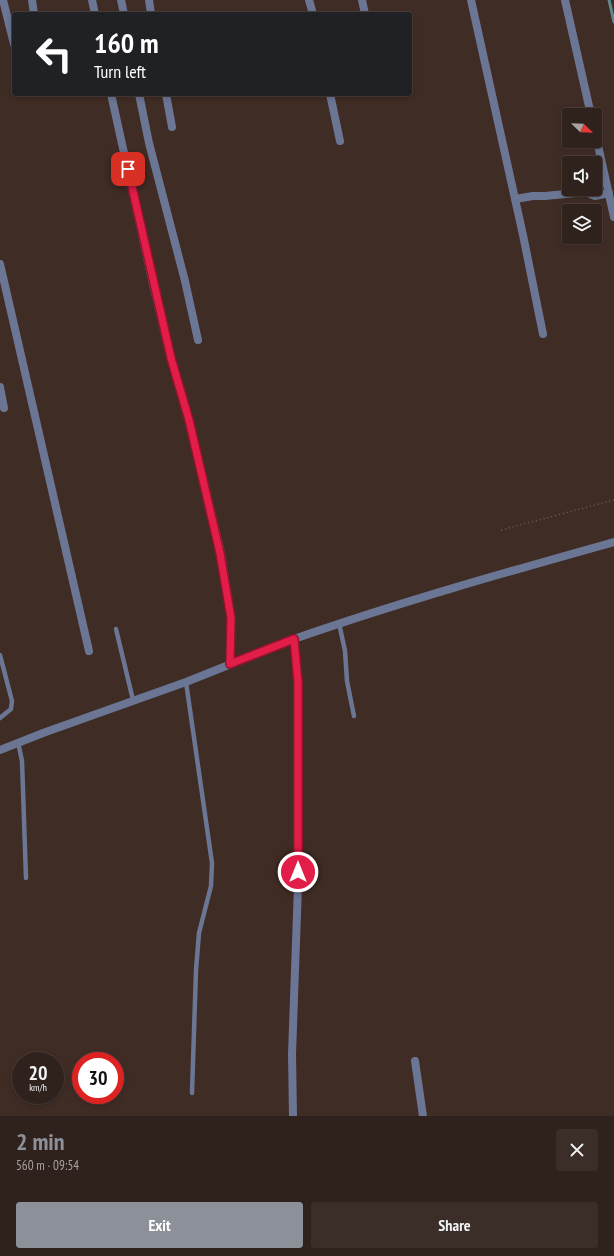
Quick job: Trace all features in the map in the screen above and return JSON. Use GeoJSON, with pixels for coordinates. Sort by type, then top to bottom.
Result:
{"type":"FeatureCollection","features":[{"type":"Feature","properties":{"kind":"street"},"geometry":{"type":"LineString","coordinates":[[3,0],[12,36]]}},
{"type":"Feature","properties":{"kind":"street"},"geometry":{"type":"LineString","coordinates":[[32,0],[34,12]]}},
{"type":"Feature","properties":{"kind":"street"},"geometry":{"type":"LineString","coordinates":[[92,0],[95,12]]}},
{"type":"Feature","properties":{"kind":"street"},"geometry":{"type":"LineString","coordinates":[[121,0],[124,12]]}},
{"type":"Feature","properties":{"kind":"street"},"geometry":{"type":"LineString","coordinates":[[149,0],[151,12]]}},
{"type":"Feature","properties":{"kind":"street"},"geometry":{"type":"LineString","coordinates":[[310,0],[313,12]]}},
{"type":"Feature","properties":{"kind":"street"},"geometry":{"type":"LineString","coordinates":[[362,0],[365,12]]}},
{"type":"Feature","properties":{"kind":"street"},"geometry":{"type":"LineString","coordinates":[[471,0],[543,334]]}},
{"type":"Feature","properties":{"kind":"street"},"geometry":{"type":"LineString","coordinates":[[565,0],[589,108]]}},
{"type":"Feature","properties":{"kind":"street"},"geometry":{"type":"LineString","coordinates":[[111,96],[153,284],[171,358],[189,420],[220,553],[231,618],[230,664]]}},
{"type":"Feature","properties":{"kind":"street"},"geometry":{"type":"LineString","coordinates":[[139,96],[149,143],[178,254],[198,340]]}},
{"type":"Feature","properties":{"kind":"street"},"geometry":{"type":"LineString","coordinates":[[166,96],[172,127]]}},
{"type":"Feature","properties":{"kind":"street"},"geometry":{"type":"LineString","coordinates":[[330,96],[340,141]]}},
{"type":"Feature","properties":{"kind":"street"},"geometry":{"type":"LineString","coordinates":[[599,148],[614,218]]}},
{"type":"Feature","properties":{"kind":"street"},"geometry":{"type":"LineString","coordinates":[[515,199],[533,196],[586,192],[595,196],[609,194]]}},
{"type":"Feature","properties":{"kind":"street"},"geometry":{"type":"LineString","coordinates":[[0,264],[89,651]]}},
{"type":"Feature","properties":{"kind":"street"},"geometry":{"type":"LineString","coordinates":[[0,387],[4,408]]}},
{"type":"Feature","properties":{"kind":"street"},"geometry":{"type":"LineString","coordinates":[[0,750],[18,742],[186,682],[294,639],[473,582],[614,542]]}},
{"type":"Feature","properties":{"kind":"street"},"geometry":{"type":"LineString","coordinates":[[293,1116],[292,1054],[298,886],[298,682],[294,639]]}},
{"type":"Feature","properties":{"kind":"street"},"geometry":{"type":"LineString","coordinates":[[415,1061],[423,1116]]}},
{"type":"Feature","properties":{"kind":"lane"},"geometry":{"type":"LineString","coordinates":[[339,624],[345,651],[347,681],[354,716]]}},
{"type":"Feature","properties":{"kind":"lane"},"geometry":{"type":"LineString","coordinates":[[116,629],[133,700]]}},
{"type":"Feature","properties":{"kind":"lane"},"geometry":{"type":"LineString","coordinates":[[0,655],[12,701],[11,709],[0,718]]}},
{"type":"Feature","properties":{"kind":"lane"},"geometry":{"type":"LineString","coordinates":[[186,682],[212,863],[211,886],[200,933],[196,970],[192,1093]]}},
{"type":"Feature","properties":{"kind":"lane"},"geometry":{"type":"LineString","coordinates":[[18,742],[22,761],[26,878]]}},
{"type":"Feature","properties":{"kind":"path"},"geometry":{"type":"LineString","coordinates":[[501,530],[614,500]]}},
{"type":"Feature","properties":{"kind":"waterway"},"geometry":{"type":"LineString","coordinates":[[609,0],[614,22]]}},
{"type":"Feature","properties":{"kind":"route"},"geometry":{"type":"LineString","coordinates":[[128,169],[153,284],[171,358],[189,420],[225,577],[231,618],[230,664],[294,639],[298,682],[298,872]]}}]}
